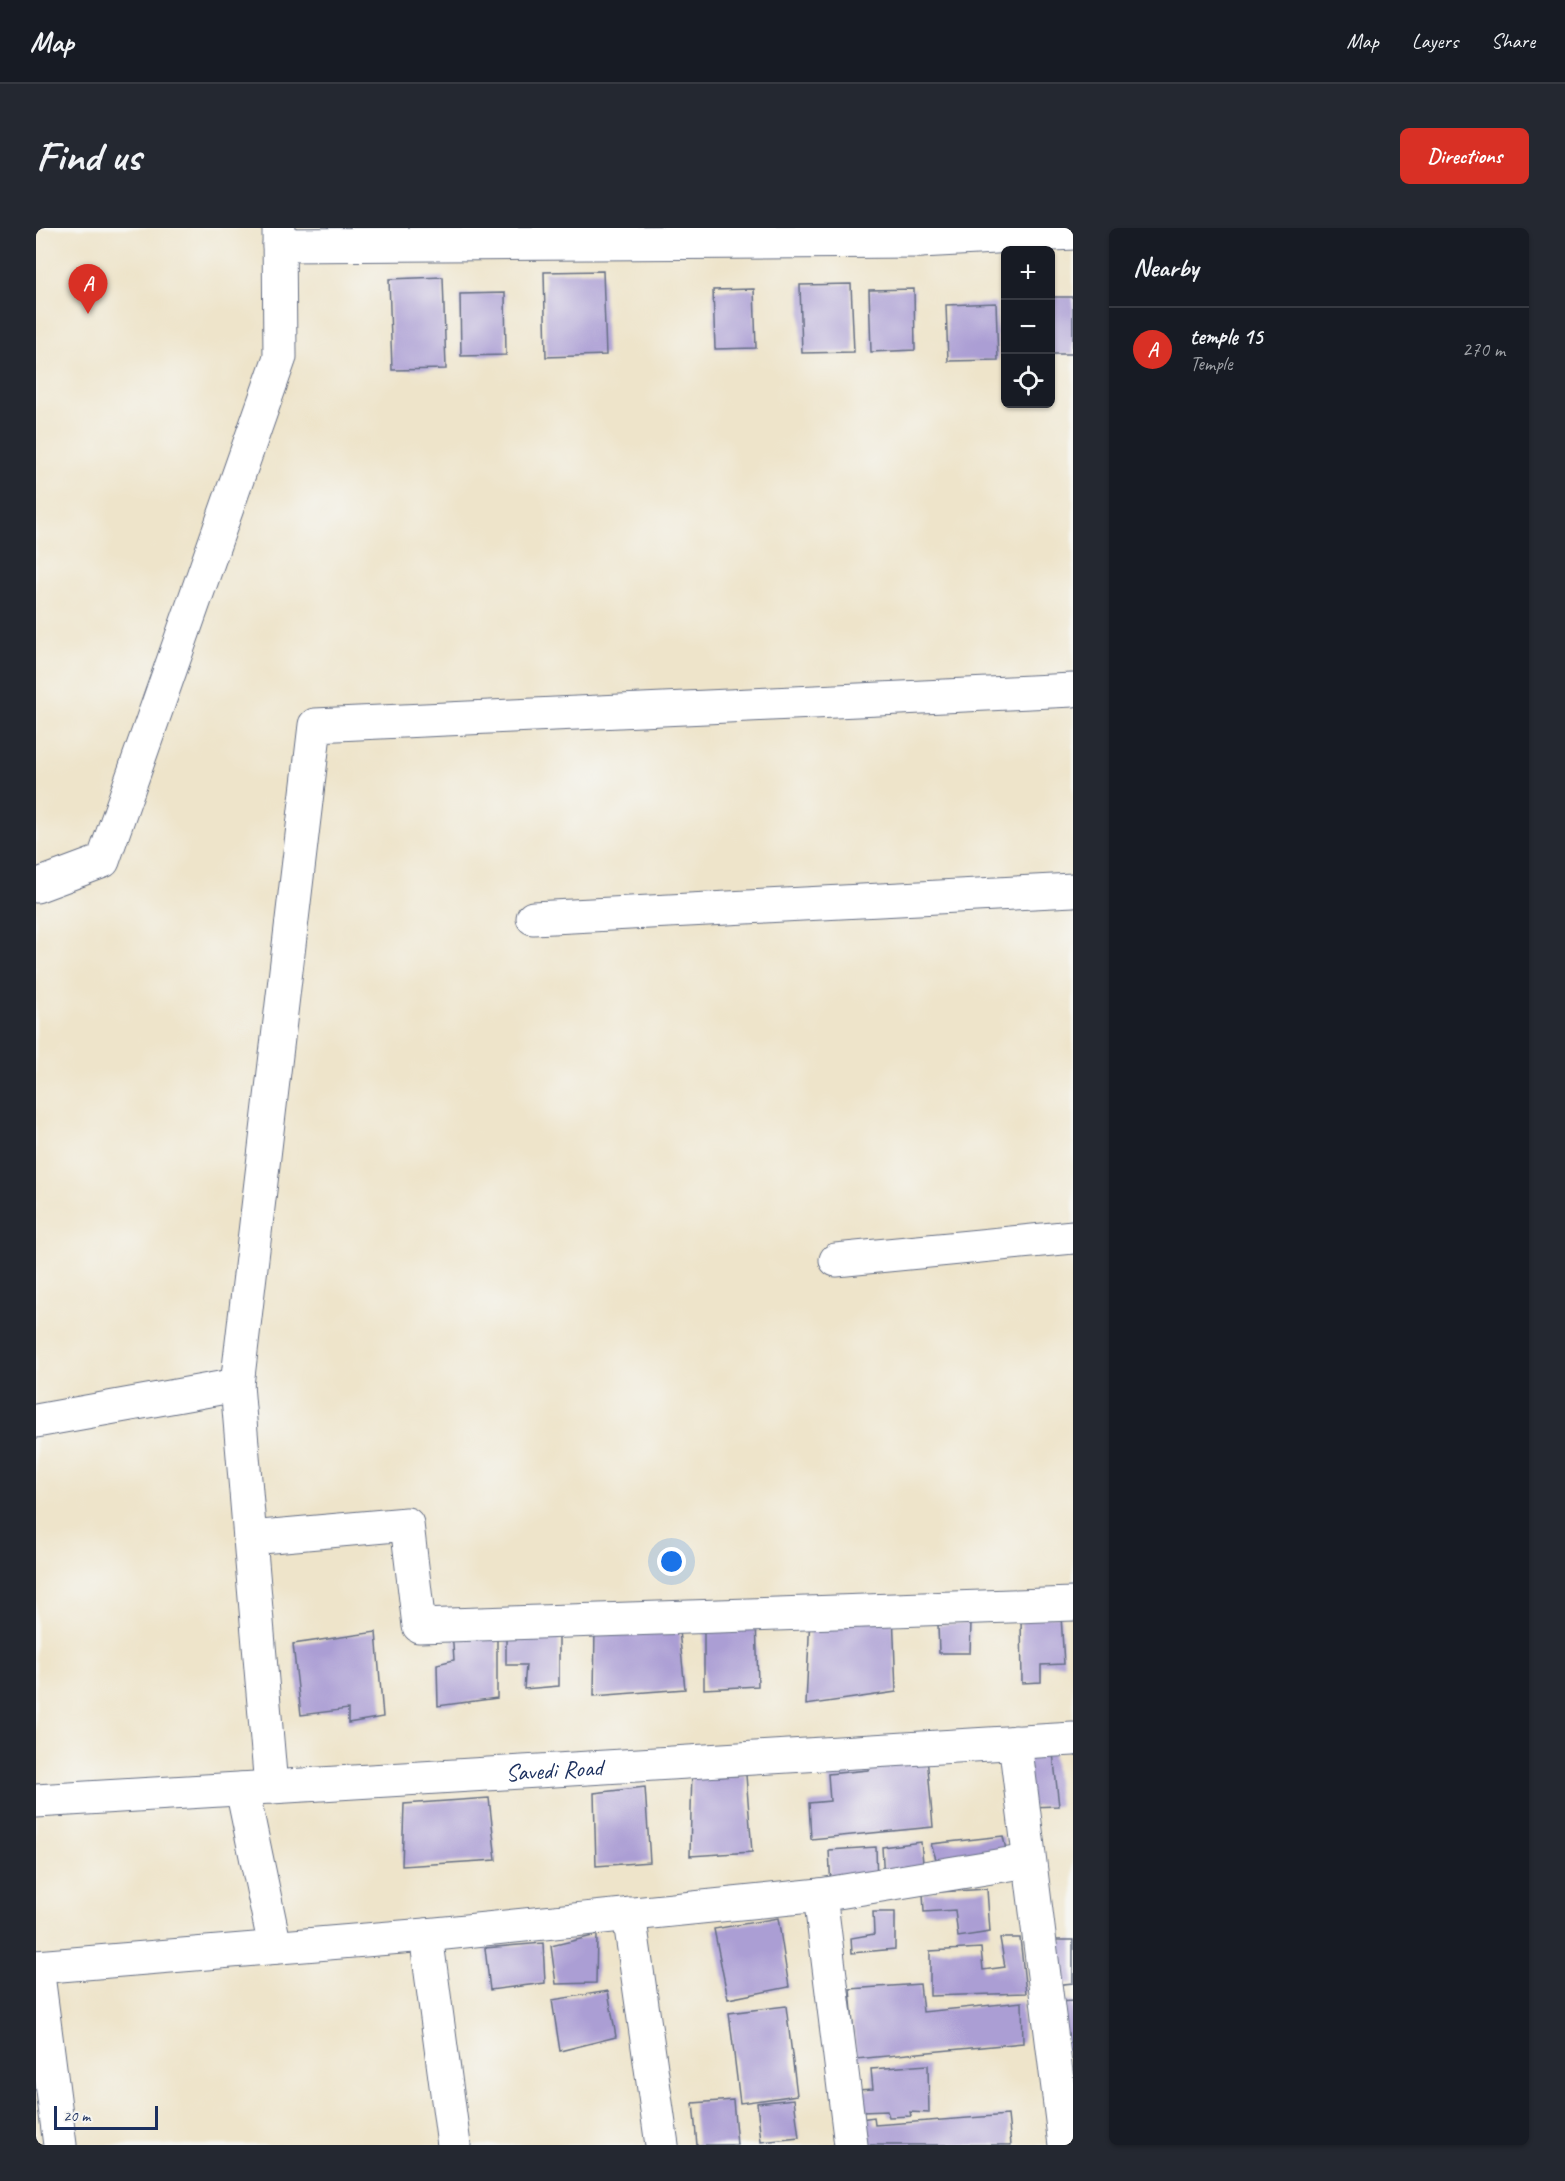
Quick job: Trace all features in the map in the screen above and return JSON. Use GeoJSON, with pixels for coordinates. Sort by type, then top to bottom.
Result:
{"type":"FeatureCollection","features":[{"type":"Feature","properties":{"kind":"street"},"geometry":{"type":"LineString","coordinates":[[36,886],[103,861],[280,357],[279,236],[1073,233]]}},
{"type":"Feature","properties":{"kind":"street"},"geometry":{"type":"LineString","coordinates":[[274,1947],[257,1788],[250,1538],[237,1385],[315,725],[1073,690]]}},
{"type":"Feature","properties":{"kind":"street"},"geometry":{"type":"LineString","coordinates":[[533,918],[1073,890]]}},
{"type":"Feature","properties":{"kind":"street"},"geometry":{"type":"LineString","coordinates":[[836,1260],[1073,1237]]}},
{"type":"Feature","properties":{"kind":"street"},"geometry":{"type":"LineString","coordinates":[[36,1421],[237,1385]]}},
{"type":"Feature","properties":{"kind":"street"},"geometry":{"type":"LineString","coordinates":[[250,1538],[407,1524],[419,1626],[1073,1604]]}},
{"type":"Feature","properties":{"kind":"street","name":"Savedi Road"},"geometry":{"type":"LineString","coordinates":[[36,1801],[1073,1739]]}},
{"type":"Feature","properties":{"kind":"street"},"geometry":{"type":"LineString","coordinates":[[1015,1742],[1065,2145]]}},
{"type":"Feature","properties":{"kind":"street"},"geometry":{"type":"LineString","coordinates":[[60,2145],[36,1967],[426,1935],[820,1895],[1028,1861]]}},
{"type":"Feature","properties":{"kind":"street"},"geometry":{"type":"LineString","coordinates":[[820,1895],[851,2145]]}},
{"type":"Feature","properties":{"kind":"street"},"geometry":{"type":"LineString","coordinates":[[629,1914],[662,2145]]}},
{"type":"Feature","properties":{"kind":"street"},"geometry":{"type":"LineString","coordinates":[[426,1935],[454,2145]]}},
{"type":"Feature","properties":{"kind":"building"},"geometry":{"type":"Polygon","coordinates":[[[603,271],[606,355],[546,357],[544,272],[603,271]]]}},
{"type":"Feature","properties":{"kind":"building"},"geometry":{"type":"Polygon","coordinates":[[[443,277],[446,369],[392,370],[389,279],[443,277]]]}},
{"type":"Feature","properties":{"kind":"building"},"geometry":{"type":"Polygon","coordinates":[[[851,284],[854,352],[802,353],[800,285],[851,284]]]}},
{"type":"Feature","properties":{"kind":"building"},"geometry":{"type":"Polygon","coordinates":[[[754,289],[756,348],[715,349],[713,290],[754,289]]]}},
{"type":"Feature","properties":{"kind":"building"},"geometry":{"type":"Polygon","coordinates":[[[914,289],[915,350],[871,352],[869,290],[914,289]]]}},
{"type":"Feature","properties":{"kind":"building"},"geometry":{"type":"Polygon","coordinates":[[[505,293],[506,355],[461,356],[460,294],[505,293]]]}},
{"type":"Feature","properties":{"kind":"building"},"geometry":{"type":"Polygon","coordinates":[[[1055,297],[1073,297],[1073,354],[1055,354],[1055,297]]]}},
{"type":"Feature","properties":{"kind":"building"},"geometry":{"type":"Polygon","coordinates":[[[996,303],[998,360],[948,361],[946,305],[996,303]]]}},
{"type":"Feature","properties":{"kind":"building"},"geometry":{"type":"Polygon","coordinates":[[[893,1612],[896,1692],[806,1705],[810,1615],[893,1612]]]}},
{"type":"Feature","properties":{"kind":"building"},"geometry":{"type":"Polygon","coordinates":[[[1061,1616],[1064,1664],[1041,1665],[1041,1682],[1022,1683],[1021,1617],[1061,1616]]]}},
{"type":"Feature","properties":{"kind":"building"},"geometry":{"type":"Polygon","coordinates":[[[756,1618],[758,1686],[704,1689],[704,1620],[756,1618]]]}},
{"type":"Feature","properties":{"kind":"building"},"geometry":{"type":"Polygon","coordinates":[[[678,1621],[685,1689],[594,1696],[595,1626],[678,1621]]]}},
{"type":"Feature","properties":{"kind":"building"},"geometry":{"type":"Polygon","coordinates":[[[971,1622],[970,1653],[939,1653],[938,1625],[971,1622]]]}},
{"type":"Feature","properties":{"kind":"building"},"geometry":{"type":"Polygon","coordinates":[[[497,1628],[497,1698],[438,1706],[437,1664],[454,1660],[452,1630],[497,1628]]]}},
{"type":"Feature","properties":{"kind":"building"},"geometry":{"type":"Polygon","coordinates":[[[559,1628],[559,1686],[524,1689],[526,1665],[506,1665],[506,1633],[559,1628]]]}},
{"type":"Feature","properties":{"kind":"building"},"geometry":{"type":"Polygon","coordinates":[[[376,1632],[383,1717],[348,1723],[348,1709],[301,1715],[293,1644],[376,1632]]]}},
{"type":"Feature","properties":{"kind":"building"},"geometry":{"type":"Polygon","coordinates":[[[1053,1753],[1059,1806],[1028,1807],[1024,1756],[1053,1753]]]}},
{"type":"Feature","properties":{"kind":"building"},"geometry":{"type":"Polygon","coordinates":[[[927,1756],[933,1827],[811,1839],[809,1803],[830,1801],[828,1774],[868,1770],[871,1758],[927,1756]]]}},
{"type":"Feature","properties":{"kind":"building"},"geometry":{"type":"Polygon","coordinates":[[[717,1763],[720,1777],[746,1775],[752,1852],[690,1856],[692,1767],[717,1763]]]}},
{"type":"Feature","properties":{"kind":"building"},"geometry":{"type":"Polygon","coordinates":[[[645,1787],[650,1862],[596,1866],[594,1793],[645,1787]]]}},
{"type":"Feature","properties":{"kind":"building"},"geometry":{"type":"Polygon","coordinates":[[[489,1798],[496,1860],[402,1866],[404,1804],[489,1798]]]}},
{"type":"Feature","properties":{"kind":"building"},"geometry":{"type":"Polygon","coordinates":[[[1003,1836],[1008,1859],[940,1871],[931,1844],[1003,1836]]]}},
{"type":"Feature","properties":{"kind":"building"},"geometry":{"type":"Polygon","coordinates":[[[921,1842],[924,1873],[884,1879],[882,1847],[921,1842]]]}},
{"type":"Feature","properties":{"kind":"building"},"geometry":{"type":"Polygon","coordinates":[[[876,1847],[877,1886],[831,1889],[829,1850],[876,1847]]]}},
{"type":"Feature","properties":{"kind":"building"},"geometry":{"type":"Polygon","coordinates":[[[987,1889],[990,1932],[958,1937],[955,1910],[924,1912],[923,1893],[987,1889]]]}},
{"type":"Feature","properties":{"kind":"building"},"geometry":{"type":"Polygon","coordinates":[[[873,1912],[895,1912],[895,1949],[852,1953],[851,1938],[874,1934],[873,1912]]]}},
{"type":"Feature","properties":{"kind":"building"},"geometry":{"type":"Polygon","coordinates":[[[778,1918],[789,1987],[728,1999],[714,1929],[778,1918]]]}},
{"type":"Feature","properties":{"kind":"building"},"geometry":{"type":"Polygon","coordinates":[[[597,1935],[596,1983],[556,1984],[551,1946],[597,1935]]]}},
{"type":"Feature","properties":{"kind":"building"},"geometry":{"type":"Polygon","coordinates":[[[1000,1938],[1020,1938],[1026,1993],[930,1996],[930,1951],[981,1948],[983,1970],[1005,1967],[1000,1938]]]}},
{"type":"Feature","properties":{"kind":"building"},"geometry":{"type":"Polygon","coordinates":[[[1056,1940],[1073,1940],[1073,1983],[1054,1985],[1056,1940]]]}},
{"type":"Feature","properties":{"kind":"building"},"geometry":{"type":"Polygon","coordinates":[[[543,1943],[545,1983],[490,1990],[485,1948],[543,1943]]]}},
{"type":"Feature","properties":{"kind":"building"},"geometry":{"type":"Polygon","coordinates":[[[920,1984],[923,2012],[1022,2002],[1023,2043],[856,2059],[850,1989],[920,1984]]]}},
{"type":"Feature","properties":{"kind":"building"},"geometry":{"type":"Polygon","coordinates":[[[608,1991],[616,2037],[560,2051],[552,2000],[608,1991]]]}},
{"type":"Feature","properties":{"kind":"building"},"geometry":{"type":"Polygon","coordinates":[[[1073,2001],[1073,2050],[1058,2051],[1056,2002],[1073,2001]]]}},
{"type":"Feature","properties":{"kind":"building"},"geometry":{"type":"Polygon","coordinates":[[[786,2006],[797,2095],[740,2103],[729,2013],[786,2006]]]}},
{"type":"Feature","properties":{"kind":"building"},"geometry":{"type":"Polygon","coordinates":[[[928,2065],[929,2113],[910,2112],[911,2116],[889,2117],[887,2111],[861,2112],[857,2090],[873,2089],[871,2069],[928,2065]]]}},
{"type":"Feature","properties":{"kind":"building"},"geometry":{"type":"Polygon","coordinates":[[[794,2099],[799,2138],[761,2142],[757,2103],[794,2099]]]}},
{"type":"Feature","properties":{"kind":"building"},"geometry":{"type":"Polygon","coordinates":[[[733,2100],[737,2145],[697,2145],[693,2103],[733,2100]]]}},
{"type":"Feature","properties":{"kind":"building"},"geometry":{"type":"Polygon","coordinates":[[[1008,2115],[1011,2145],[858,2145],[854,2120],[874,2117],[875,2125],[1008,2115]]]}},
{"type":"Feature","properties":{"kind":"place","name":"temple 15"},"geometry":{"type":"Point","coordinates":[88,314]}}]}
